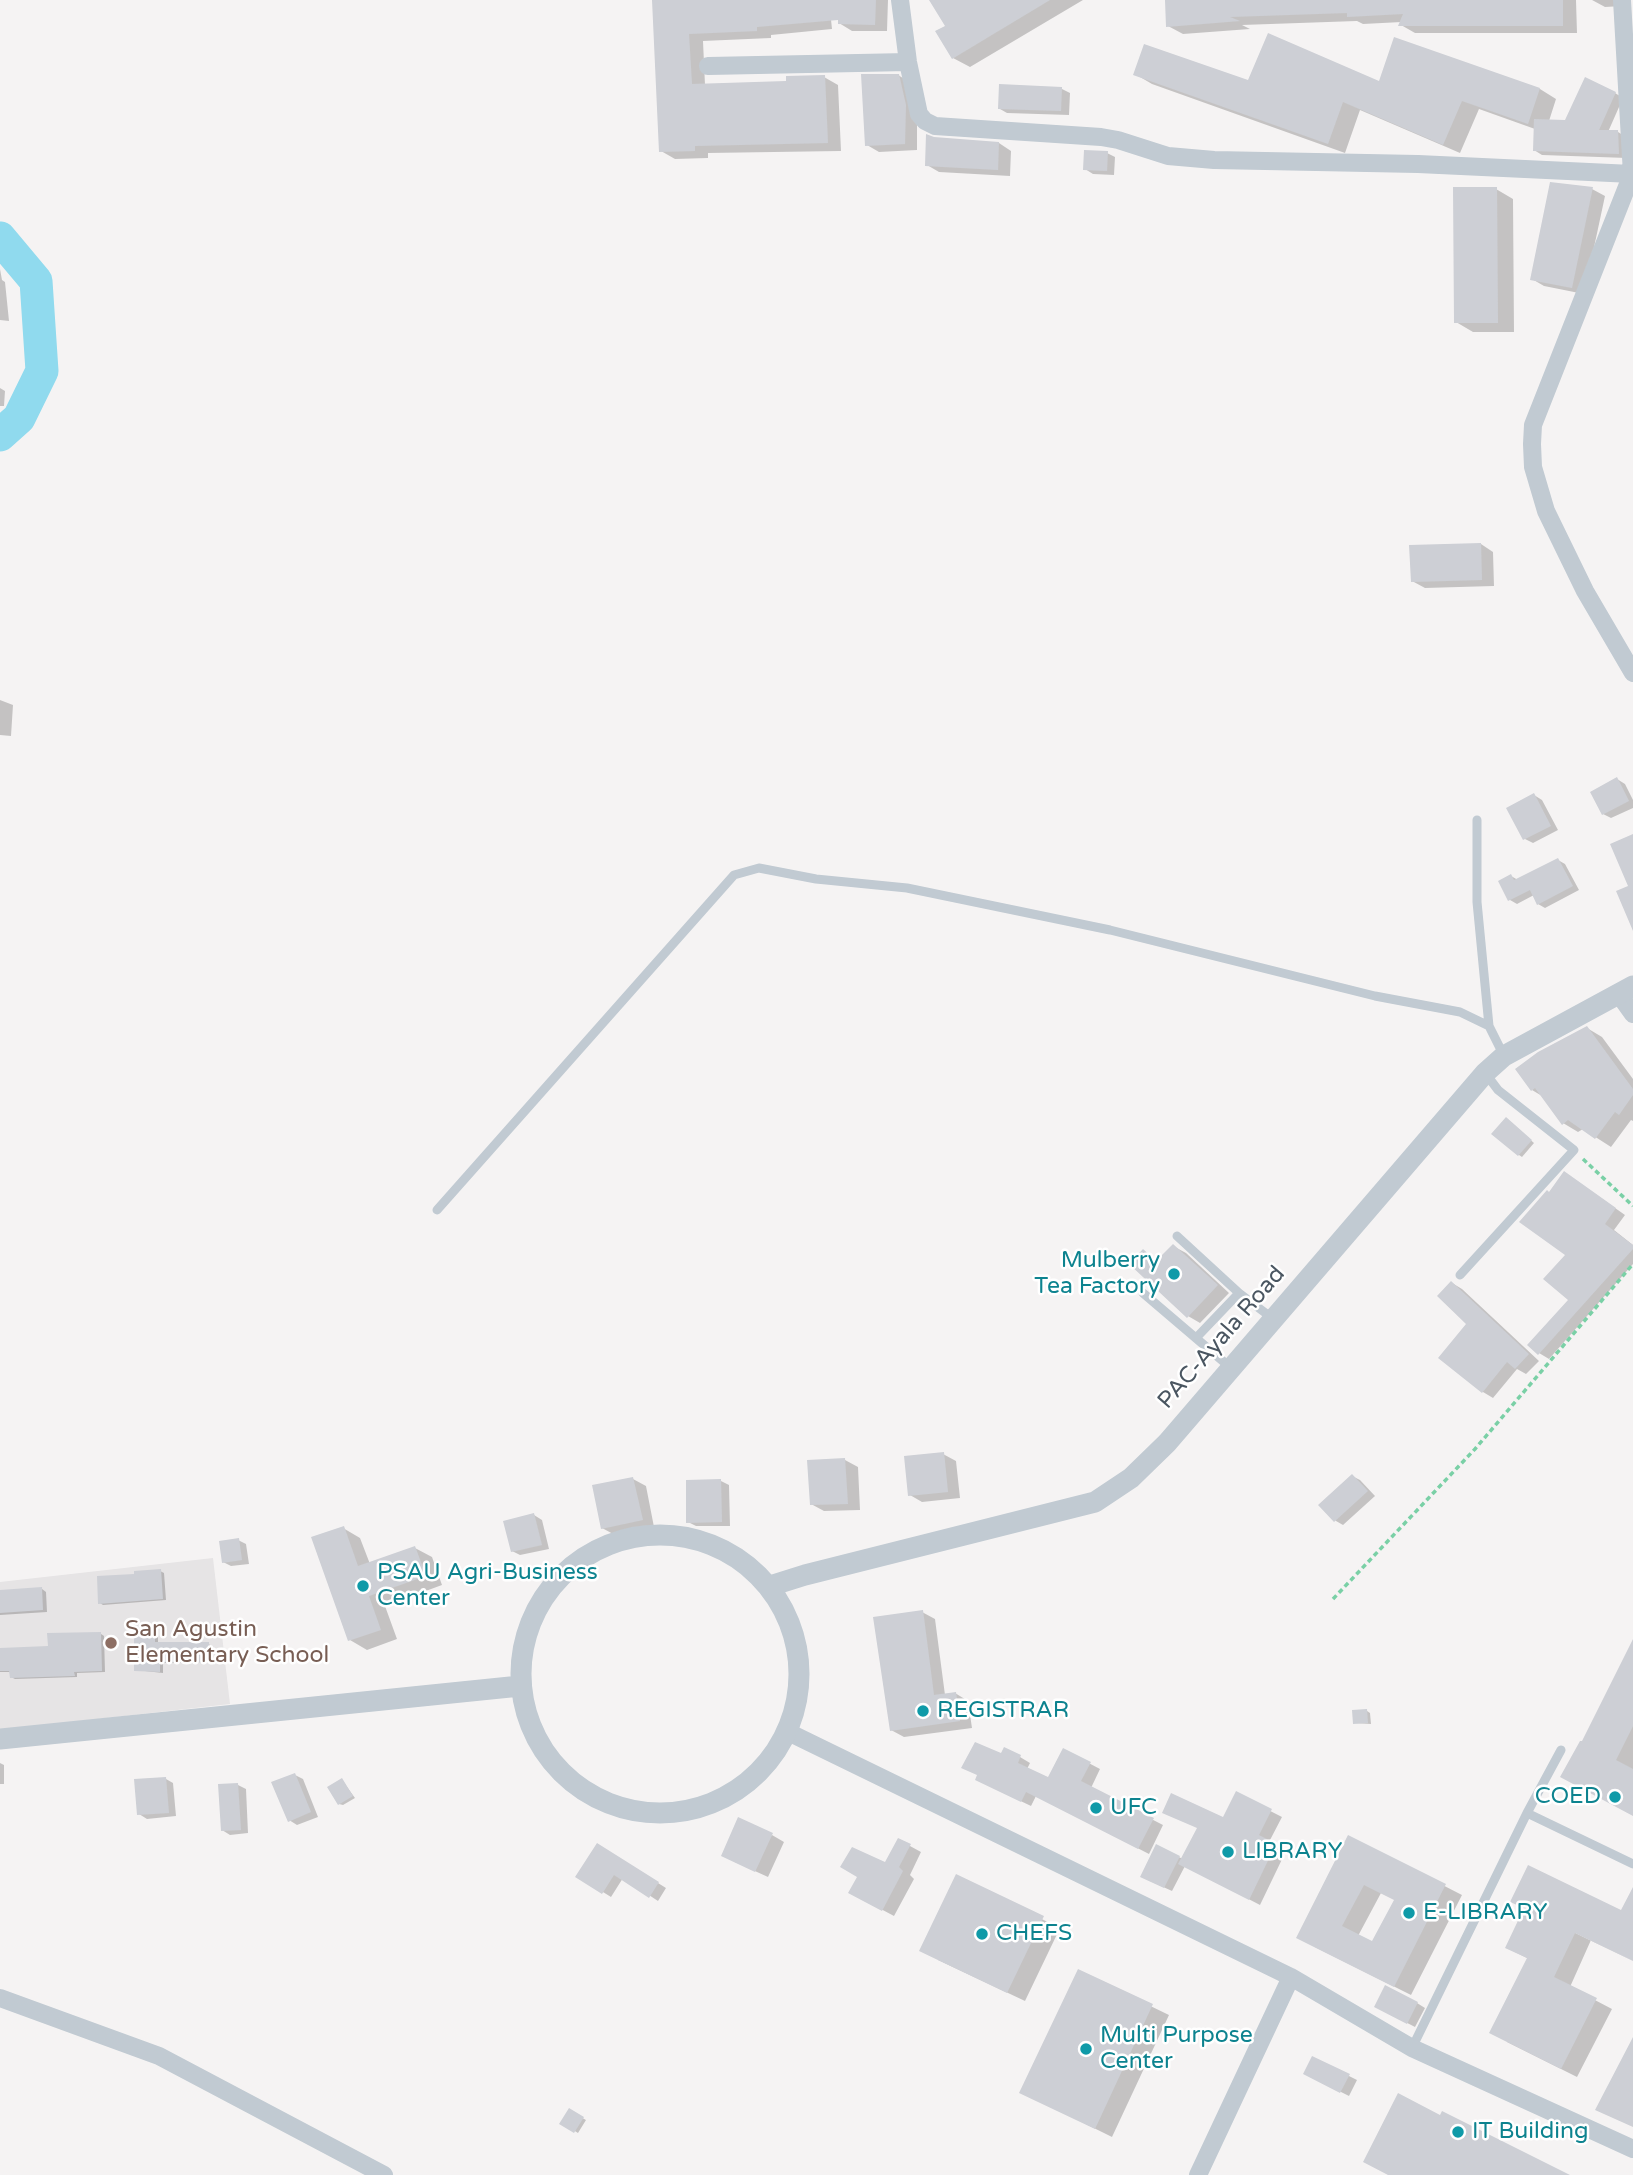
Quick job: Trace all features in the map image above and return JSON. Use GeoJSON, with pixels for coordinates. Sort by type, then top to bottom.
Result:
{"type":"FeatureCollection","features":[{"type":"Feature","properties":{"kind":"street"},"geometry":{"type":"LineString","coordinates":[[900,0],[908,62],[919,114],[935,126],[1101,137],[1168,156],[1214,160],[1331,161],[1632,174]]}},
{"type":"Feature","properties":{"kind":"street"},"geometry":{"type":"LineString","coordinates":[[1622,0],[1632,174],[1534,425],[1532,444],[1533,467],[1546,511],[1585,591],[1633,673]]}},
{"type":"Feature","properties":{"kind":"street"},"geometry":{"type":"LineString","coordinates":[[708,66],[908,62]]}},
{"type":"Feature","properties":{"kind":"street"},"geometry":{"type":"LineString","coordinates":[[1625,990],[1633,1014]]}},
{"type":"Feature","properties":{"kind":"street","name":"PAC-Ayala Road"},"geometry":{"type":"LineString","coordinates":[[770,1586],[1095,1502],[1131,1478],[1167,1443],[1485,1073],[1504,1056],[1625,990]]}},
{"type":"Feature","properties":{"kind":"street"},"geometry":{"type":"LineString","coordinates":[[651,1534],[696,1538],[737,1556],[770,1586],[794,1631],[801,1682],[788,1732],[763,1770],[726,1798],[682,1812],[636,1812],[593,1797],[556,1769],[531,1730],[520,1686],[523,1642],[540,1601],[569,1567],[608,1544],[651,1534]]}},
{"type":"Feature","properties":{"kind":"street"},"geometry":{"type":"LineString","coordinates":[[0,1739],[520,1686]]}},
{"type":"Feature","properties":{"kind":"street"},"geometry":{"type":"LineString","coordinates":[[788,1732],[1291,1977],[1412,2048],[1633,2149]]}},
{"type":"Feature","properties":{"kind":"street"},"geometry":{"type":"LineString","coordinates":[[1198,2175],[1291,1977]]}},
{"type":"Feature","properties":{"kind":"street"},"geometry":{"type":"LineString","coordinates":[[0,1998],[159,2056],[384,2175]]}},
{"type":"Feature","properties":{"kind":"lane"},"geometry":{"type":"LineString","coordinates":[[1477,820],[1477,902],[1489,1026],[1504,1056]]}},
{"type":"Feature","properties":{"kind":"lane"},"geometry":{"type":"LineString","coordinates":[[437,1210],[734,874],[759,868],[816,879],[907,888],[1110,930],[1375,996],[1460,1012],[1489,1026]]}},
{"type":"Feature","properties":{"kind":"lane"},"geometry":{"type":"LineString","coordinates":[[1460,1275],[1574,1150],[1498,1090],[1485,1073]]}},
{"type":"Feature","properties":{"kind":"lane"},"geometry":{"type":"LineString","coordinates":[[1177,1236],[1239,1293],[1274,1319]]}},
{"type":"Feature","properties":{"kind":"lane"},"geometry":{"type":"LineString","coordinates":[[1143,1293],[1231,1368]]}},
{"type":"Feature","properties":{"kind":"lane"},"geometry":{"type":"LineString","coordinates":[[1196,1338],[1239,1293]]}},
{"type":"Feature","properties":{"kind":"lane"},"geometry":{"type":"LineString","coordinates":[[1412,2048],[1561,1750]]}},
{"type":"Feature","properties":{"kind":"lane"},"geometry":{"type":"LineString","coordinates":[[1527,1814],[1633,1864]]}},
{"type":"Feature","properties":{"kind":"path"},"geometry":{"type":"LineString","coordinates":[[1574,1150],[1633,1206]]}},
{"type":"Feature","properties":{"kind":"path"},"geometry":{"type":"LineString","coordinates":[[1333,1599],[1475,1449],[1633,1264]]}},
{"type":"Feature","properties":{"kind":"shaded area","name":"San Agustin Elementary School"},"geometry":{"type":"Polygon","coordinates":[[[213,1558],[230,1704],[0,1730],[0,1582],[213,1558]]]}},
{"type":"Feature","properties":{"kind":"building"},"geometry":{"type":"Polygon","coordinates":[[[652,0],[876,0],[875,25],[838,24],[838,20],[757,27],[757,31],[689,34],[692,84],[786,81],[786,76],[825,75],[828,143],[695,146],[695,151],[659,152],[652,0]]]}},
{"type":"Feature","properties":{"kind":"building"},"geometry":{"type":"Polygon","coordinates":[[[929,0],[1050,0],[952,59],[935,31],[945,26],[929,0]]]}},
{"type":"Feature","properties":{"kind":"building"},"geometry":{"type":"Polygon","coordinates":[[[1165,0],[1563,0],[1563,26],[1398,26],[1403,14],[1347,17],[1347,13],[1230,17],[1240,21],[1166,27],[1165,0]]]}},
{"type":"Feature","properties":{"kind":"building"},"geometry":{"type":"Polygon","coordinates":[[[1268,33],[1379,81],[1394,37],[1540,88],[1528,124],[1462,101],[1443,145],[1343,102],[1328,144],[1133,75],[1144,44],[1248,80],[1268,33]]]}},
{"type":"Feature","properties":{"kind":"building"},"geometry":{"type":"Polygon","coordinates":[[[861,74],[899,74],[906,105],[905,144],[865,146],[861,74]]]}},
{"type":"Feature","properties":{"kind":"building"},"geometry":{"type":"Polygon","coordinates":[[[1585,77],[1616,92],[1599,130],[1618,130],[1619,154],[1533,151],[1534,119],[1565,120],[1585,77]]]}},
{"type":"Feature","properties":{"kind":"building"},"geometry":{"type":"Polygon","coordinates":[[[999,84],[1062,87],[1061,111],[998,109],[999,84]]]}},
{"type":"Feature","properties":{"kind":"building"},"geometry":{"type":"Polygon","coordinates":[[[926,134],[934,137],[999,142],[998,170],[925,166],[926,134]]]}},
{"type":"Feature","properties":{"kind":"building"},"geometry":{"type":"Polygon","coordinates":[[[1084,150],[1108,151],[1107,171],[1083,170],[1084,150]]]}},
{"type":"Feature","properties":{"kind":"building"},"geometry":{"type":"Polygon","coordinates":[[[1550,182],[1593,187],[1572,288],[1530,280],[1550,182]]]}},
{"type":"Feature","properties":{"kind":"building"},"geometry":{"type":"Polygon","coordinates":[[[1453,187],[1497,187],[1498,323],[1454,323],[1453,187]]]}},
{"type":"Feature","properties":{"kind":"building"},"geometry":{"type":"Polygon","coordinates":[[[1481,543],[1482,580],[1411,582],[1409,545],[1481,543]]]}},
{"type":"Feature","properties":{"kind":"building"},"geometry":{"type":"Polygon","coordinates":[[[1617,777],[1629,801],[1602,815],[1590,792],[1617,777]]]}},
{"type":"Feature","properties":{"kind":"building"},"geometry":{"type":"Polygon","coordinates":[[[1534,793],[1551,826],[1523,840],[1506,808],[1534,793]]]}},
{"type":"Feature","properties":{"kind":"building"},"geometry":{"type":"Polygon","coordinates":[[[1633,834],[1633,931],[1616,891],[1628,886],[1610,844],[1633,834]]]}},
{"type":"Feature","properties":{"kind":"building"},"geometry":{"type":"Polygon","coordinates":[[[1558,858],[1573,886],[1537,905],[1530,890],[1508,901],[1498,881],[1511,874],[1514,880],[1558,858]]]}},
{"type":"Feature","properties":{"kind":"building"},"geometry":{"type":"Polygon","coordinates":[[[1587,1026],[1633,1089],[1633,1095],[1619,1115],[1615,1112],[1595,1139],[1568,1120],[1562,1125],[1535,1088],[1531,1091],[1515,1069],[1538,1052],[1587,1026]]]}},
{"type":"Feature","properties":{"kind":"building"},"geometry":{"type":"Polygon","coordinates":[[[1506,1117],[1532,1140],[1518,1156],[1491,1134],[1506,1117]]]}},
{"type":"Feature","properties":{"kind":"building"},"geometry":{"type":"Polygon","coordinates":[[[1564,1171],[1616,1208],[1605,1224],[1633,1245],[1633,1249],[1538,1355],[1527,1345],[1568,1300],[1543,1279],[1565,1255],[1519,1222],[1547,1190],[1549,1192],[1564,1171]]]}},
{"type":"Feature","properties":{"kind":"building","name":"Mulberry Tea Factory"},"geometry":{"type":"Polygon","coordinates":[[[1173,1244],[1218,1285],[1187,1318],[1129,1264],[1143,1249],[1156,1261],[1173,1244]]]}},
{"type":"Feature","properties":{"kind":"building"},"geometry":{"type":"Polygon","coordinates":[[[1451,1281],[1529,1354],[1515,1369],[1507,1362],[1482,1393],[1438,1358],[1466,1324],[1437,1296],[1451,1281]]]}},
{"type":"Feature","properties":{"kind":"building"},"geometry":{"type":"Polygon","coordinates":[[[944,1452],[948,1492],[908,1496],[904,1456],[944,1452]]]}},
{"type":"Feature","properties":{"kind":"building"},"geometry":{"type":"Polygon","coordinates":[[[845,1458],[848,1504],[810,1505],[807,1460],[845,1458]]]}},
{"type":"Feature","properties":{"kind":"building"},"geometry":{"type":"Polygon","coordinates":[[[1352,1474],[1368,1491],[1334,1522],[1318,1505],[1352,1474]]]}},
{"type":"Feature","properties":{"kind":"building"},"geometry":{"type":"Polygon","coordinates":[[[633,1477],[643,1520],[601,1529],[592,1485],[633,1477]]]}},
{"type":"Feature","properties":{"kind":"building"},"geometry":{"type":"Polygon","coordinates":[[[721,1479],[722,1522],[686,1523],[686,1480],[721,1479]]]}},
{"type":"Feature","properties":{"kind":"building"},"geometry":{"type":"Polygon","coordinates":[[[534,1513],[542,1545],[511,1552],[503,1521],[534,1513]]]}},
{"type":"Feature","properties":{"kind":"building","name":"PSAU Agri-Business Center"},"geometry":{"type":"Polygon","coordinates":[[[344,1526],[358,1566],[415,1546],[426,1576],[369,1596],[381,1630],[348,1641],[311,1537],[344,1526]]]}},
{"type":"Feature","properties":{"kind":"building"},"geometry":{"type":"Polygon","coordinates":[[[239,1538],[242,1560],[222,1563],[219,1541],[239,1538]]]}},
{"type":"Feature","properties":{"kind":"building"},"geometry":{"type":"Polygon","coordinates":[[[161,1569],[163,1599],[98,1604],[97,1576],[161,1569]]]}},
{"type":"Feature","properties":{"kind":"building"},"geometry":{"type":"Polygon","coordinates":[[[42,1587],[43,1610],[0,1613],[0,1590],[42,1587]]]}},
{"type":"Feature","properties":{"kind":"building"},"geometry":{"type":"Polygon","coordinates":[[[923,1610],[934,1695],[956,1692],[960,1721],[890,1731],[873,1617],[923,1610]]]}},
{"type":"Feature","properties":{"kind":"building"},"geometry":{"type":"Polygon","coordinates":[[[134,1627],[155,1627],[155,1642],[209,1642],[209,1662],[160,1662],[160,1672],[134,1671],[134,1627]]]}},
{"type":"Feature","properties":{"kind":"building"},"geometry":{"type":"Polygon","coordinates":[[[101,1632],[102,1671],[74,1672],[75,1676],[10,1678],[9,1671],[0,1671],[0,1648],[48,1646],[47,1633],[101,1632]]]}},
{"type":"Feature","properties":{"kind":"building"},"geometry":{"type":"Polygon","coordinates":[[[1633,1639],[1633,1726],[1616,1760],[1633,1769],[1633,1816],[1560,1777],[1582,1741],[1633,1639]]]}},
{"type":"Feature","properties":{"kind":"building"},"geometry":{"type":"Polygon","coordinates":[[[1367,1709],[1368,1723],[1353,1724],[1352,1710],[1367,1709]]]}},
{"type":"Feature","properties":{"kind":"building"},"geometry":{"type":"Polygon","coordinates":[[[975,1742],[1001,1753],[1004,1747],[1021,1755],[1018,1763],[1048,1777],[1063,1748],[1091,1762],[1081,1781],[1154,1818],[1138,1849],[1026,1792],[1021,1802],[975,1780],[977,1775],[961,1768],[975,1742]]]}},
{"type":"Feature","properties":{"kind":"building"},"geometry":{"type":"Polygon","coordinates":[[[295,1773],[311,1812],[288,1822],[271,1782],[295,1773]]]}},
{"type":"Feature","properties":{"kind":"building"},"geometry":{"type":"Polygon","coordinates":[[[166,1777],[169,1813],[137,1815],[134,1779],[166,1777]]]}},
{"type":"Feature","properties":{"kind":"building"},"geometry":{"type":"Polygon","coordinates":[[[342,1778],[353,1796],[338,1805],[327,1787],[342,1778]]]}},
{"type":"Feature","properties":{"kind":"building"},"geometry":{"type":"Polygon","coordinates":[[[238,1783],[241,1830],[221,1831],[218,1784],[238,1783]]]}},
{"type":"Feature","properties":{"kind":"building"},"geometry":{"type":"Polygon","coordinates":[[[1236,1791],[1272,1809],[1259,1835],[1276,1844],[1249,1900],[1178,1864],[1197,1828],[1162,1813],[1171,1793],[1223,1817],[1236,1791]]]}},
{"type":"Feature","properties":{"kind":"building"},"geometry":{"type":"Polygon","coordinates":[[[738,1817],[773,1833],[755,1872],[721,1856],[738,1817]]]}},
{"type":"Feature","properties":{"kind":"building","name":"E-LIBRARY"},"geometry":{"type":"Polygon","coordinates":[[[1348,1835],[1446,1884],[1394,1987],[1296,1938],[1348,1835]],[[1364,1885],[1342,1926],[1372,1941],[1394,1900],[1364,1885]]]}},
{"type":"Feature","properties":{"kind":"building"},"geometry":{"type":"Polygon","coordinates":[[[898,1838],[911,1844],[899,1867],[903,1871],[882,1911],[848,1893],[857,1877],[840,1867],[852,1847],[885,1862],[898,1838]]]}},
{"type":"Feature","properties":{"kind":"building"},"geometry":{"type":"Polygon","coordinates":[[[597,1843],[659,1882],[649,1898],[614,1875],[602,1894],[575,1877],[597,1843]]]}},
{"type":"Feature","properties":{"kind":"building"},"geometry":{"type":"Polygon","coordinates":[[[1156,1844],[1180,1856],[1164,1888],[1140,1877],[1156,1844]]]}},
{"type":"Feature","properties":{"kind":"building"},"geometry":{"type":"Polygon","coordinates":[[[1528,1865],[1621,1910],[1633,1887],[1633,1961],[1575,1933],[1554,1977],[1597,1998],[1561,2069],[1489,2033],[1527,1958],[1505,1948],[1524,1908],[1510,1902],[1528,1865]]]}},
{"type":"Feature","properties":{"kind":"building","name":"CHEFS"},"geometry":{"type":"Polygon","coordinates":[[[956,1874],[1044,1916],[1007,1993],[919,1951],[956,1874]]]}},
{"type":"Feature","properties":{"kind":"building","name":"Multi Purpose Center"},"geometry":{"type":"Polygon","coordinates":[[[1078,1969],[1153,2004],[1095,2129],[1019,2093],[1078,1969]]]}},
{"type":"Feature","properties":{"kind":"building"},"geometry":{"type":"Polygon","coordinates":[[[1385,1985],[1418,2002],[1407,2024],[1374,2007],[1385,1985]]]}},
{"type":"Feature","properties":{"kind":"building"},"geometry":{"type":"Polygon","coordinates":[[[1633,2037],[1633,2127],[1595,2110],[1633,2037]]]}},
{"type":"Feature","properties":{"kind":"building"},"geometry":{"type":"Polygon","coordinates":[[[1312,2056],[1350,2074],[1340,2093],[1303,2074],[1312,2056]]]}},
{"type":"Feature","properties":{"kind":"building"},"geometry":{"type":"Polygon","coordinates":[[[1398,2093],[1440,2115],[1442,2111],[1570,2175],[1388,2175],[1363,2162],[1398,2093]]]}},
{"type":"Feature","properties":{"kind":"building"},"geometry":{"type":"Polygon","coordinates":[[[569,2108],[584,2117],[574,2133],[559,2124],[569,2108]]]}},
{"type":"Feature","properties":{"kind":"waterway"},"geometry":{"type":"LineString","coordinates":[[0,238],[36,281],[42,371],[19,418],[0,435]]}},
{"type":"Feature","properties":{"kind":"place","name":"Mulberry Tea Factory"},"geometry":{"type":"Point","coordinates":[1174,1274]}},
{"type":"Feature","properties":{"kind":"place","name":"PSAU Agri-Business Center"},"geometry":{"type":"Point","coordinates":[363,1586]}},
{"type":"Feature","properties":{"kind":"place","name":"San Agustin Elementary School"},"geometry":{"type":"Point","coordinates":[111,1643]}},
{"type":"Feature","properties":{"kind":"place","name":"REGISTRAR"},"geometry":{"type":"Point","coordinates":[923,1711]}},
{"type":"Feature","properties":{"kind":"place","name":"COED"},"geometry":{"type":"Point","coordinates":[1615,1797]}},
{"type":"Feature","properties":{"kind":"place","name":"UFC"},"geometry":{"type":"Point","coordinates":[1096,1808]}},
{"type":"Feature","properties":{"kind":"place","name":"LIBRARY"},"geometry":{"type":"Point","coordinates":[1228,1852]}},
{"type":"Feature","properties":{"kind":"place","name":"E-LIBRARY"},"geometry":{"type":"Point","coordinates":[1409,1913]}},
{"type":"Feature","properties":{"kind":"place","name":"CHEFS"},"geometry":{"type":"Point","coordinates":[982,1934]}},
{"type":"Feature","properties":{"kind":"place","name":"Multi Purpose Center"},"geometry":{"type":"Point","coordinates":[1086,2049]}},
{"type":"Feature","properties":{"kind":"place","name":"IT Building"},"geometry":{"type":"Point","coordinates":[1458,2132]}}]}
